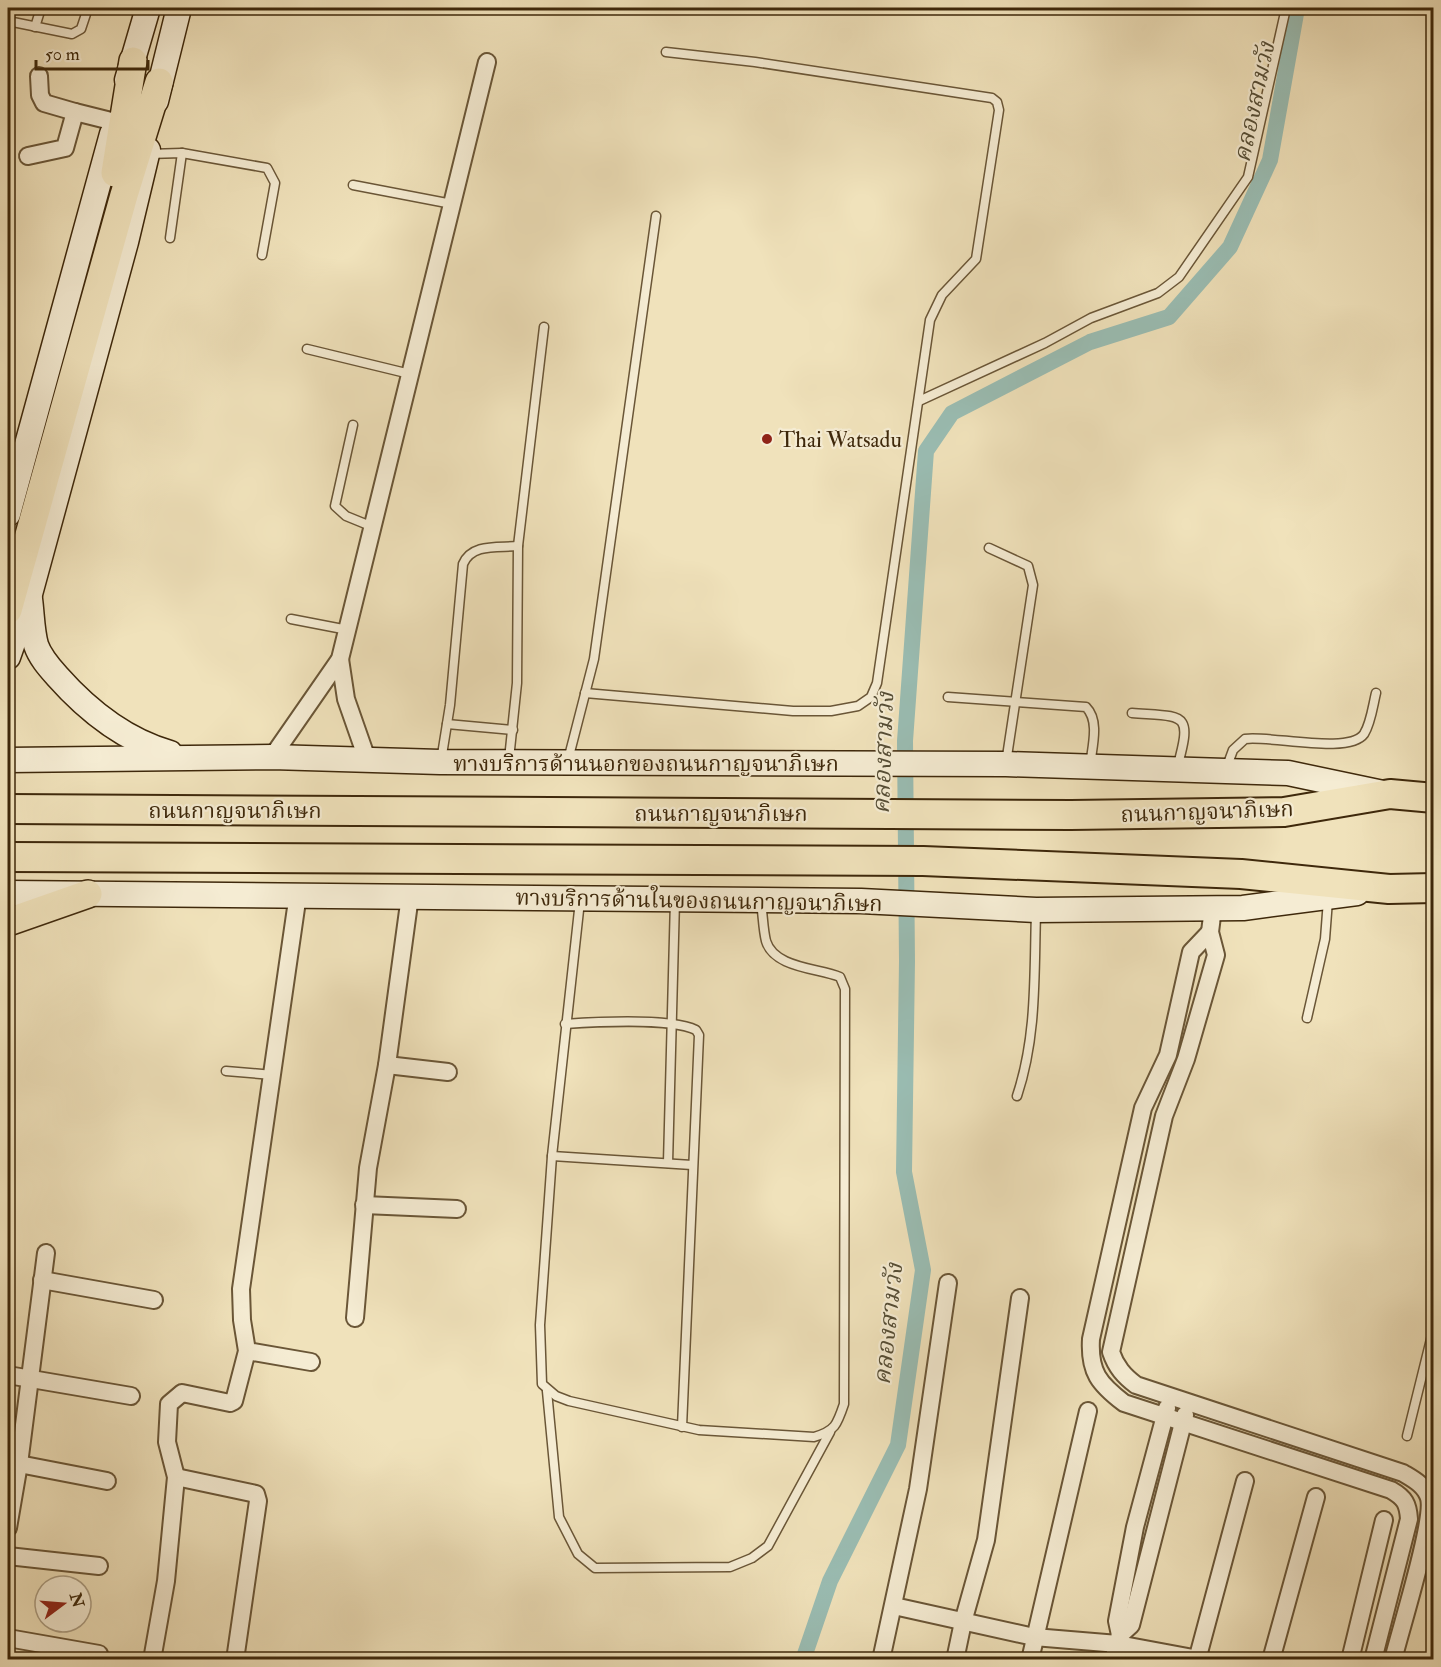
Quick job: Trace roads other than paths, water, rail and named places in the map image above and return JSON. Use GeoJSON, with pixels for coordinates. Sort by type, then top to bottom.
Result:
{"type":"FeatureCollection","features":[{"type":"Feature","properties":{"kind":"highway","name":"ถนนกาญจนาภิเษก"},"geometry":{"type":"LineString","coordinates":[[8,808],[1071,815],[1284,812],[1390,794],[1434,798]]}},
{"type":"Feature","properties":{"kind":"highway"},"geometry":{"type":"LineString","coordinates":[[8,857],[923,861],[1241,874],[1389,889],[1434,888]]}},
{"type":"Feature","properties":{"kind":"main road"},"geometry":{"type":"LineString","coordinates":[[8,514],[14,470],[148,8]]}},
{"type":"Feature","properties":{"kind":"main road"},"geometry":{"type":"LineString","coordinates":[[8,573],[55,427],[159,82],[179,8]]}},
{"type":"Feature","properties":{"kind":"main road"},"geometry":{"type":"LineString","coordinates":[[8,610],[111,193],[133,62]]}},
{"type":"Feature","properties":{"kind":"main road"},"geometry":{"type":"LineString","coordinates":[[8,657],[30,594],[126,242],[148,154],[159,82]]}},
{"type":"Feature","properties":{"kind":"main road"},"geometry":{"type":"LineString","coordinates":[[30,594],[37,647],[47,664],[78,700],[121,732],[148,747],[187,758]]}},
{"type":"Feature","properties":{"kind":"main road","name":"ทางบริการด้านนอกของถนนกาญจนาภิเษก"},"geometry":{"type":"LineString","coordinates":[[8,760],[272,758],[441,762],[509,760],[567,763],[1006,764],[1177,768],[1288,773],[1390,794]]}},
{"type":"Feature","properties":{"kind":"main road","name":"ทางบริการด้านในของถนนกาญจนาภิเษก"},"geometry":{"type":"LineString","coordinates":[[8,893],[761,899],[932,903],[1036,910],[1243,908],[1389,889]]}},
{"type":"Feature","properties":{"kind":"main road"},"geometry":{"type":"LineString","coordinates":[[8,922],[88,894]]}},
{"type":"Feature","properties":{"kind":"street"},"geometry":{"type":"LineString","coordinates":[[272,758],[340,659],[488,62]]}},
{"type":"Feature","properties":{"kind":"street"},"geometry":{"type":"LineString","coordinates":[[39,76],[40,95],[44,103],[115,122]]}},
{"type":"Feature","properties":{"kind":"street"},"geometry":{"type":"LineString","coordinates":[[28,156],[64,148],[75,112]]}},
{"type":"Feature","properties":{"kind":"street"},"geometry":{"type":"LineString","coordinates":[[340,659],[346,699],[367,759]]}},
{"type":"Feature","properties":{"kind":"street"},"geometry":{"type":"LineString","coordinates":[[152,1659],[165,1581],[176,1477],[166,1442],[171,1400],[182,1394],[232,1402],[236,1396],[248,1351],[242,1320],[241,1289],[298,894]]}},
{"type":"Feature","properties":{"kind":"street"},"geometry":{"type":"LineString","coordinates":[[355,1318],[364,1205],[387,1065],[410,896]]}},
{"type":"Feature","properties":{"kind":"street"},"geometry":{"type":"LineString","coordinates":[[1213,908],[1210,932],[1216,955],[1186,1059],[1164,1116],[1111,1352],[1125,1376],[1136,1385],[1403,1473],[1419,1483],[1429,1498],[1428,1524],[1393,1659]]}},
{"type":"Feature","properties":{"kind":"street"},"geometry":{"type":"LineString","coordinates":[[1210,932],[1191,952],[1168,1055],[1143,1108],[1091,1339],[1090,1358],[1095,1374],[1108,1391],[1124,1403],[1391,1490],[1402,1497],[1408,1505],[1409,1520],[1372,1659]]}},
{"type":"Feature","properties":{"kind":"street"},"geometry":{"type":"LineString","coordinates":[[1181,999],[1202,1003]]}},
{"type":"Feature","properties":{"kind":"street"},"geometry":{"type":"LineString","coordinates":[[387,1065],[448,1072]]}},
{"type":"Feature","properties":{"kind":"street"},"geometry":{"type":"LineString","coordinates":[[1137,1136],[1158,1140]]}},
{"type":"Feature","properties":{"kind":"street"},"geometry":{"type":"LineString","coordinates":[[364,1205],[458,1209]]}},
{"type":"Feature","properties":{"kind":"street"},"geometry":{"type":"LineString","coordinates":[[8,1528],[19,1464],[46,1253]]}},
{"type":"Feature","properties":{"kind":"street"},"geometry":{"type":"LineString","coordinates":[[42,1280],[154,1300]]}},
{"type":"Feature","properties":{"kind":"street"},"geometry":{"type":"LineString","coordinates":[[881,1659],[918,1489],[948,1283]]}},
{"type":"Feature","properties":{"kind":"street"},"geometry":{"type":"LineString","coordinates":[[956,1659],[963,1622],[986,1540],[1020,1298]]}},
{"type":"Feature","properties":{"kind":"street"},"geometry":{"type":"LineString","coordinates":[[248,1351],[311,1362]]}},
{"type":"Feature","properties":{"kind":"street"},"geometry":{"type":"LineString","coordinates":[[8,1375],[131,1396]]}},
{"type":"Feature","properties":{"kind":"street"},"geometry":{"type":"LineString","coordinates":[[1117,1646],[1117,1621],[1135,1527],[1170,1398]]}},
{"type":"Feature","properties":{"kind":"street"},"geometry":{"type":"LineString","coordinates":[[1117,1646],[1131,1625],[1189,1401]]}},
{"type":"Feature","properties":{"kind":"street"},"geometry":{"type":"LineString","coordinates":[[1030,1659],[1088,1411]]}},
{"type":"Feature","properties":{"kind":"street"},"geometry":{"type":"LineString","coordinates":[[19,1464],[107,1481]]}},
{"type":"Feature","properties":{"kind":"street"},"geometry":{"type":"LineString","coordinates":[[176,1477],[242,1489],[256,1494],[258,1501],[235,1659]]}},
{"type":"Feature","properties":{"kind":"street"},"geometry":{"type":"LineString","coordinates":[[894,1606],[1034,1637],[1117,1646],[1199,1659],[1245,1481]]}},
{"type":"Feature","properties":{"kind":"street"},"geometry":{"type":"LineString","coordinates":[[1271,1659],[1316,1497]]}},
{"type":"Feature","properties":{"kind":"street"},"geometry":{"type":"LineString","coordinates":[[1350,1659],[1384,1520]]}},
{"type":"Feature","properties":{"kind":"street"},"geometry":{"type":"LineString","coordinates":[[8,1556],[99,1566]]}},
{"type":"Feature","properties":{"kind":"street"},"geometry":{"type":"LineString","coordinates":[[8,1638],[99,1654]]}},
{"type":"Feature","properties":{"kind":"lane"},"geometry":{"type":"LineString","coordinates":[[36,27],[41,8]]}},
{"type":"Feature","properties":{"kind":"lane"},"geometry":{"type":"LineString","coordinates":[[8,21],[76,32],[81,29],[88,8]]}},
{"type":"Feature","properties":{"kind":"lane"},"geometry":{"type":"LineString","coordinates":[[919,401],[1045,343],[1091,318],[1158,293],[1179,277],[1248,177],[1286,8]]}},
{"type":"Feature","properties":{"kind":"lane"},"geometry":{"type":"LineString","coordinates":[[585,693],[803,711],[831,711],[858,706],[871,697],[877,683],[930,320],[942,295],[976,259],[999,110],[997,102],[992,98],[666,52]]}},
{"type":"Feature","properties":{"kind":"lane"},"geometry":{"type":"LineString","coordinates":[[148,154],[182,153],[267,168],[275,183],[262,255]]}},
{"type":"Feature","properties":{"kind":"lane"},"geometry":{"type":"LineString","coordinates":[[170,238],[182,153]]}},
{"type":"Feature","properties":{"kind":"lane"},"geometry":{"type":"LineString","coordinates":[[353,185],[452,204]]}},
{"type":"Feature","properties":{"kind":"lane"},"geometry":{"type":"LineString","coordinates":[[567,763],[594,659],[656,216]]}},
{"type":"Feature","properties":{"kind":"lane"},"geometry":{"type":"LineString","coordinates":[[509,760],[517,683],[518,546],[544,327]]}},
{"type":"Feature","properties":{"kind":"lane"},"geometry":{"type":"LineString","coordinates":[[307,349],[410,374]]}},
{"type":"Feature","properties":{"kind":"lane"},"geometry":{"type":"LineString","coordinates":[[353,425],[334,506],[346,516],[373,527]]}},
{"type":"Feature","properties":{"kind":"lane"},"geometry":{"type":"LineString","coordinates":[[441,762],[463,564],[467,554],[475,549],[518,546]]}},
{"type":"Feature","properties":{"kind":"lane"},"geometry":{"type":"LineString","coordinates":[[988,548],[1029,566],[1032,573],[1033,585],[1006,764]]}},
{"type":"Feature","properties":{"kind":"lane"},"geometry":{"type":"LineString","coordinates":[[291,619],[348,630]]}},
{"type":"Feature","properties":{"kind":"lane"},"geometry":{"type":"LineString","coordinates":[[1226,770],[1233,750],[1245,739],[1335,744],[1358,739],[1365,733],[1376,693]]}},
{"type":"Feature","properties":{"kind":"lane"},"geometry":{"type":"LineString","coordinates":[[948,697],[1086,707],[1092,713],[1094,723],[1090,766]]}},
{"type":"Feature","properties":{"kind":"lane"},"geometry":{"type":"LineString","coordinates":[[1131,713],[1175,716],[1182,721],[1187,735],[1177,768]]}},
{"type":"Feature","properties":{"kind":"lane"},"geometry":{"type":"LineString","coordinates":[[447,724],[513,730]]}},
{"type":"Feature","properties":{"kind":"lane"},"geometry":{"type":"LineString","coordinates":[[1307,1018],[1325,939],[1328,897]]}},
{"type":"Feature","properties":{"kind":"lane"},"geometry":{"type":"LineString","coordinates":[[580,899],[552,1156],[540,1325],[542,1384],[548,1391],[569,1401],[682,1426],[814,1437],[830,1432]]}},
{"type":"Feature","properties":{"kind":"lane"},"geometry":{"type":"LineString","coordinates":[[548,1391],[559,1517],[578,1554],[595,1568],[730,1567],[752,1558],[768,1546],[830,1432],[839,1421],[845,1388],[845,989],[840,977],[782,960],[772,952],[766,942],[761,899]]}},
{"type":"Feature","properties":{"kind":"lane"},"geometry":{"type":"LineString","coordinates":[[668,1163],[675,900]]}},
{"type":"Feature","properties":{"kind":"lane"},"geometry":{"type":"LineString","coordinates":[[1017,1096],[1027,1067],[1033,1029],[1036,910]]}},
{"type":"Feature","properties":{"kind":"lane"},"geometry":{"type":"LineString","coordinates":[[565,1024],[609,1021],[689,1026],[699,1035],[682,1426]]}},
{"type":"Feature","properties":{"kind":"lane"},"geometry":{"type":"LineString","coordinates":[[226,1071],[273,1076]]}},
{"type":"Feature","properties":{"kind":"lane"},"geometry":{"type":"LineString","coordinates":[[552,1156],[692,1165]]}},
{"type":"Feature","properties":{"kind":"lane"},"geometry":{"type":"LineString","coordinates":[[1407,1436],[1434,1327]]}},
{"type":"Feature","properties":{"kind":"waterway","name":"คลองสามวัง"},"geometry":{"type":"LineString","coordinates":[[803,1660],[830,1581],[898,1445],[923,1270],[904,1172],[907,961],[905,741],[926,451],[952,413],[1090,342],[1169,317],[1230,247],[1270,160],[1297,8]]}},
{"type":"Feature","properties":{"kind":"place","name":"Thai Watsadu"},"geometry":{"type":"Point","coordinates":[767,439]}}]}
